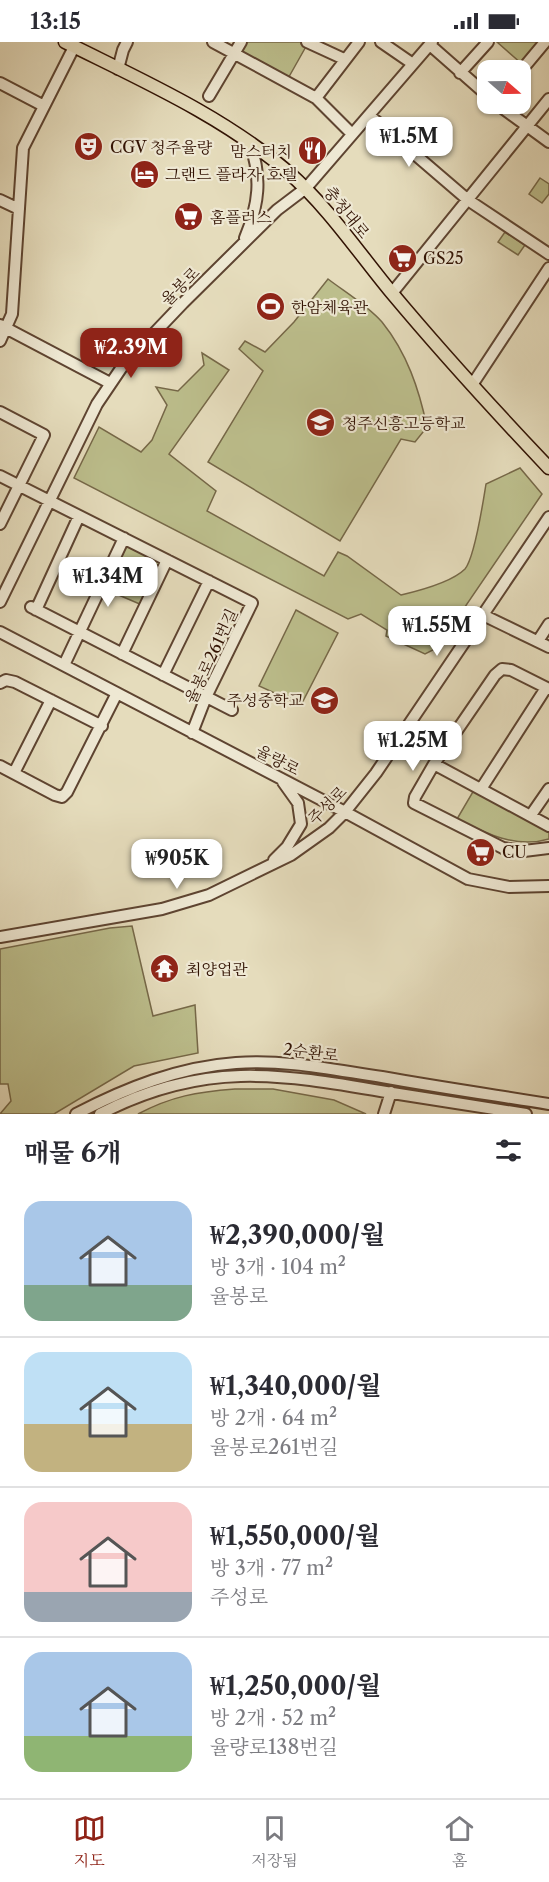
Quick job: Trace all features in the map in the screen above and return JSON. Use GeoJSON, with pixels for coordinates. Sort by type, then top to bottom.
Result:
{"type":"FeatureCollection","features":[{"type":"Feature","properties":{"kind":"main road","name":"충청대로"},"geometry":{"type":"LineString","coordinates":[[70,44],[198,111],[250,143],[306,188],[392,293],[472,385],[549,468]]}},
{"type":"Feature","properties":{"kind":"street"},"geometry":{"type":"LineString","coordinates":[[118,69],[127,42]]}},
{"type":"Feature","properties":{"kind":"street"},"geometry":{"type":"LineString","coordinates":[[213,42],[316,98],[352,134]]}},
{"type":"Feature","properties":{"kind":"street"},"geometry":{"type":"LineString","coordinates":[[209,96],[241,42]]}},
{"type":"Feature","properties":{"kind":"street"},"geometry":{"type":"LineString","coordinates":[[307,42],[344,59]]}},
{"type":"Feature","properties":{"kind":"street"},"geometry":{"type":"LineString","coordinates":[[316,98],[359,42]]}},
{"type":"Feature","properties":{"kind":"street"},"geometry":{"type":"LineString","coordinates":[[381,42],[413,64]]}},
{"type":"Feature","properties":{"kind":"street"},"geometry":{"type":"LineString","coordinates":[[460,73],[488,42]]}},
{"type":"Feature","properties":{"kind":"street"},"geometry":{"type":"LineString","coordinates":[[530,60],[545,42]]}},
{"type":"Feature","properties":{"kind":"street"},"geometry":{"type":"LineString","coordinates":[[0,341],[3,327],[12,314],[23,148],[44,106],[70,44]]}},
{"type":"Feature","properties":{"kind":"street"},"geometry":{"type":"LineString","coordinates":[[431,44],[477,87]]}},
{"type":"Feature","properties":{"kind":"street","name":"율봉로"},"geometry":{"type":"LineString","coordinates":[[0,602],[48,500],[110,383],[122,367],[277,210],[306,188],[431,44]]}},
{"type":"Feature","properties":{"kind":"street"},"geometry":{"type":"LineString","coordinates":[[0,83],[44,106]]}},
{"type":"Feature","properties":{"kind":"street"},"geometry":{"type":"LineString","coordinates":[[392,293],[549,99]]}},
{"type":"Feature","properties":{"kind":"street"},"geometry":{"type":"LineString","coordinates":[[510,114],[549,142]]}},
{"type":"Feature","properties":{"kind":"street"},"geometry":{"type":"LineString","coordinates":[[369,115],[468,200],[549,254]]}},
{"type":"Feature","properties":{"kind":"street"},"geometry":{"type":"LineString","coordinates":[[243,244],[253,214],[258,182],[257,163],[250,143]]}},
{"type":"Feature","properties":{"kind":"street"},"geometry":{"type":"LineString","coordinates":[[0,200],[19,209]]}},
{"type":"Feature","properties":{"kind":"street"},"geometry":{"type":"LineString","coordinates":[[472,385],[549,268]]}},
{"type":"Feature","properties":{"kind":"street"},"geometry":{"type":"LineString","coordinates":[[3,327],[110,383]]}},
{"type":"Feature","properties":{"kind":"street"},"geometry":{"type":"LineString","coordinates":[[0,412],[44,435],[0,524]]}},
{"type":"Feature","properties":{"kind":"street","name":"율봉로261번길"},"geometry":{"type":"LineString","coordinates":[[0,476],[252,603],[206,697],[192,733]]}},
{"type":"Feature","properties":{"kind":"street"},"geometry":{"type":"LineString","coordinates":[[80,516],[34,609],[232,710]]}},
{"type":"Feature","properties":{"kind":"street","name":"주성로"},"geometry":{"type":"LineString","coordinates":[[0,937],[172,906],[209,896],[291,855],[329,828],[376,773],[549,517]]}},
{"type":"Feature","properties":{"kind":"street"},"geometry":{"type":"LineString","coordinates":[[64,665],[124,538]]}},
{"type":"Feature","properties":{"kind":"street"},"geometry":{"type":"LineString","coordinates":[[122,654],[166,560]]}},
{"type":"Feature","properties":{"kind":"street","name":"율봉로261번길"},"geometry":{"type":"LineString","coordinates":[[163,675],[209,581]]}},
{"type":"Feature","properties":{"kind":"street"},"geometry":{"type":"LineString","coordinates":[[483,615],[549,646]]}},
{"type":"Feature","properties":{"kind":"street"},"geometry":{"type":"LineString","coordinates":[[538,641],[549,624]]}},
{"type":"Feature","properties":{"kind":"street","name":"율량로"},"geometry":{"type":"LineString","coordinates":[[0,633],[345,812],[468,879],[509,887],[549,886]]}},
{"type":"Feature","properties":{"kind":"street"},"geometry":{"type":"LineString","coordinates":[[481,789],[547,688],[512,670],[502,669],[495,675],[434,764],[415,797],[414,803],[503,848],[524,851],[549,848]]}},
{"type":"Feature","properties":{"kind":"street"},"geometry":{"type":"LineString","coordinates":[[0,682],[6,680],[15,682],[102,726]]}},
{"type":"Feature","properties":{"kind":"street"},"geometry":{"type":"LineString","coordinates":[[0,766],[62,797],[67,792],[102,726],[117,693]]}},
{"type":"Feature","properties":{"kind":"street"},"geometry":{"type":"LineString","coordinates":[[14,773],[51,700]]}},
{"type":"Feature","properties":{"kind":"street"},"geometry":{"type":"LineString","coordinates":[[434,764],[549,826]]}},
{"type":"Feature","properties":{"kind":"street"},"geometry":{"type":"LineString","coordinates":[[266,868],[287,847],[301,824],[298,803],[281,779]]}},
{"type":"Feature","properties":{"kind":"street"},"geometry":{"type":"LineString","coordinates":[[531,815],[549,789]]}},
{"type":"Feature","properties":{"kind":"street","name":"2순환로"},"geometry":{"type":"LineString","coordinates":[[76,1114],[115,1094],[146,1082],[188,1070],[252,1062],[319,1067],[549,1104]]}},
{"type":"Feature","properties":{"kind":"street","name":"2순환로"},"geometry":{"type":"LineString","coordinates":[[100,1114],[184,1082],[231,1075],[315,1080],[526,1114]]}},
{"type":"Feature","properties":{"kind":"street"},"geometry":{"type":"LineString","coordinates":[[384,1114],[391,1092]]}},
{"type":"Feature","properties":{"kind":"green space"},"geometry":{"type":"Polygon","coordinates":[[[241,42],[308,43],[286,82],[235,53],[241,42]]]}},
{"type":"Feature","properties":{"kind":"green space"},"geometry":{"type":"Polygon","coordinates":[[[497,42],[541,42],[525,60],[517,60],[497,42]]]}},
{"type":"Feature","properties":{"kind":"green space"},"geometry":{"type":"Polygon","coordinates":[[[540,178],[549,184],[549,194],[542,203],[529,194],[540,178]]]}},
{"type":"Feature","properties":{"kind":"green space"},"geometry":{"type":"Polygon","coordinates":[[[505,232],[525,245],[518,255],[498,242],[505,232]]]}},
{"type":"Feature","properties":{"kind":"green space"},"geometry":{"type":"Polygon","coordinates":[[[328,279],[370,310],[391,334],[411,372],[427,427],[415,442],[401,439],[340,541],[208,462],[263,371],[239,349],[245,341],[265,352],[294,322],[328,279]]]}},
{"type":"Feature","properties":{"kind":"green space"},"geometry":{"type":"Polygon","coordinates":[[[202,353],[229,370],[169,454],[216,491],[207,511],[324,576],[338,552],[401,595],[434,585],[459,574],[469,563],[486,484],[520,468],[542,494],[437,648],[425,654],[386,636],[387,630],[361,614],[348,619],[74,478],[99,427],[141,452],[152,440],[167,405],[156,387],[178,391],[204,365],[202,353]]]}},
{"type":"Feature","properties":{"kind":"green space"},"geometry":{"type":"Polygon","coordinates":[[[127,544],[161,560],[142,605],[107,590],[127,544]]]}},
{"type":"Feature","properties":{"kind":"green space"},"geometry":{"type":"Polygon","coordinates":[[[296,610],[338,633],[301,705],[259,686],[296,610]]]}},
{"type":"Feature","properties":{"kind":"green space"},"geometry":{"type":"Polygon","coordinates":[[[474,790],[549,830],[549,839],[537,842],[513,841],[490,834],[457,819],[474,790]]]}},
{"type":"Feature","properties":{"kind":"green space"},"geometry":{"type":"Polygon","coordinates":[[[132,926],[153,1016],[195,1005],[198,1053],[134,1066],[54,1114],[0,1114],[11,1101],[8,1084],[0,1084],[0,949],[110,928],[132,926]]]}},
{"type":"Feature","properties":{"kind":"green space"},"geometry":{"type":"Polygon","coordinates":[[[235,1089],[273,1089],[334,1100],[366,1114],[138,1114],[185,1096],[235,1089]]]}},
{"type":"Feature","properties":{"kind":"place","name":"CGV 청주율량"},"geometry":{"type":"Point","coordinates":[89,147]}},
{"type":"Feature","properties":{"kind":"place","name":"맘스터치"},"geometry":{"type":"Point","coordinates":[313,151]}},
{"type":"Feature","properties":{"kind":"place","name":"그랜드 플라자 호텔"},"geometry":{"type":"Point","coordinates":[144,174]}},
{"type":"Feature","properties":{"kind":"place","name":"홈플러스"},"geometry":{"type":"Point","coordinates":[189,217]}},
{"type":"Feature","properties":{"kind":"place","name":"GS25"},"geometry":{"type":"Point","coordinates":[402,258]}},
{"type":"Feature","properties":{"kind":"place","name":"한암체육관"},"geometry":{"type":"Point","coordinates":[270,307]}},
{"type":"Feature","properties":{"kind":"place","name":"청주신흥고등학교"},"geometry":{"type":"Point","coordinates":[321,423]}},
{"type":"Feature","properties":{"kind":"place","name":"주성중학교"},"geometry":{"type":"Point","coordinates":[325,700]}},
{"type":"Feature","properties":{"kind":"place","name":"CU"},"geometry":{"type":"Point","coordinates":[481,852]}},
{"type":"Feature","properties":{"kind":"place","name":"최양업관"},"geometry":{"type":"Point","coordinates":[165,969]}}]}
